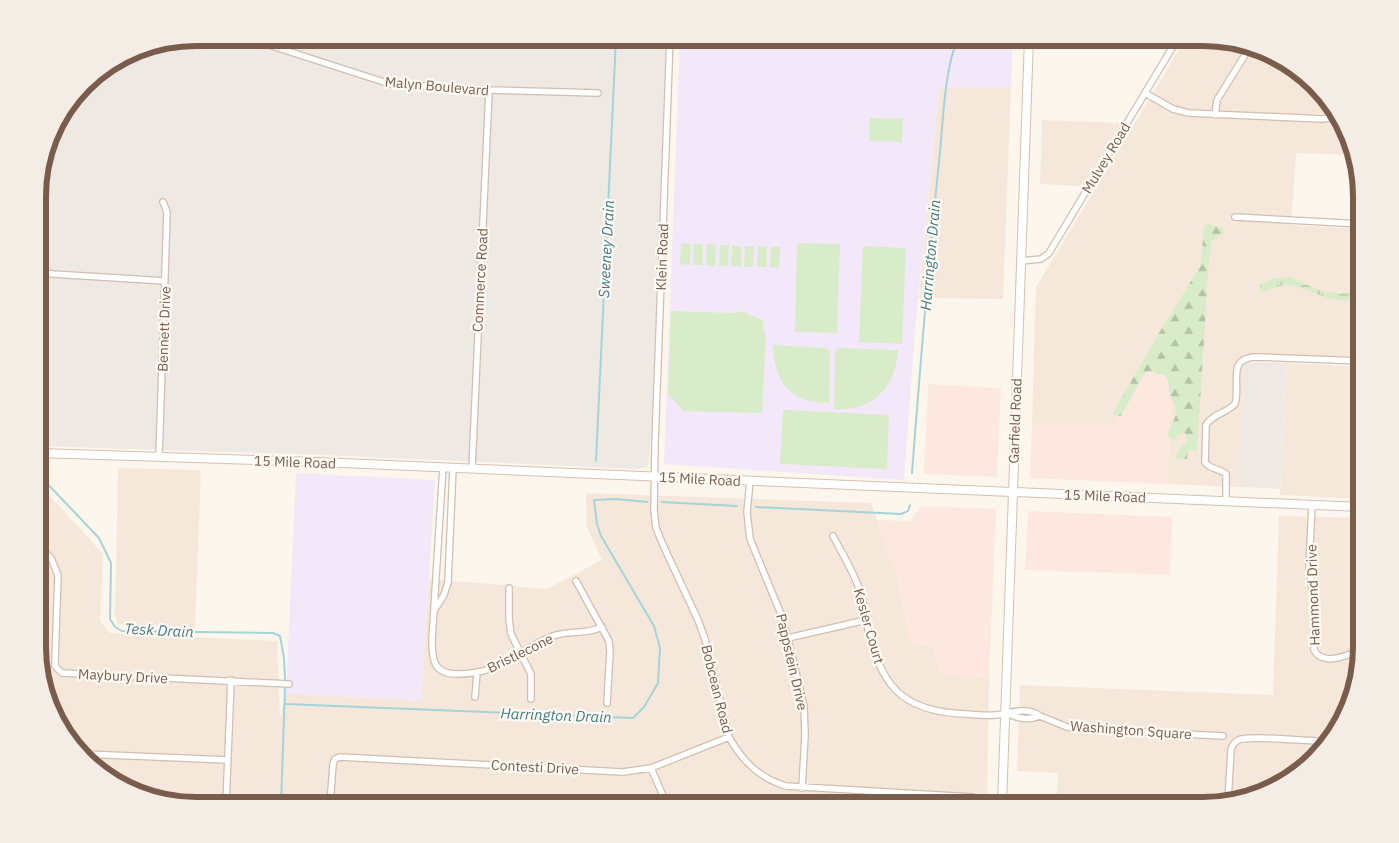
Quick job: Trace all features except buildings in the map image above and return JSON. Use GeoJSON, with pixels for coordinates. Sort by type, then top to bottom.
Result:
{"type":"FeatureCollection","features":[{"type":"Feature","properties":{"kind":"main road","name":"Garfield Road"},"geometry":{"type":"LineString","coordinates":[[1002,796],[1029,46]]}},
{"type":"Feature","properties":{"kind":"main road","name":"15 Mile Road"},"geometry":{"type":"LineString","coordinates":[[46,453],[443,467],[750,482],[1352,507]]}},
{"type":"Feature","properties":{"kind":"street","name":"Mulvey Road"},"geometry":{"type":"LineString","coordinates":[[1021,261],[1041,259],[1048,253],[1173,46]]}},
{"type":"Feature","properties":{"kind":"street","name":"Malyn Boulevard"},"geometry":{"type":"LineString","coordinates":[[277,47],[390,84],[489,90],[598,93]]}},
{"type":"Feature","properties":{"kind":"street","name":"Klein Road"},"geometry":{"type":"LineString","coordinates":[[655,477],[670,47]]}},
{"type":"Feature","properties":{"kind":"street"},"geometry":{"type":"LineString","coordinates":[[1215,115],[1217,100],[1246,53]]}},
{"type":"Feature","properties":{"kind":"street","name":"Commerce Road"},"geometry":{"type":"LineString","coordinates":[[472,469],[489,90]]}},
{"type":"Feature","properties":{"kind":"street"},"geometry":{"type":"LineString","coordinates":[[1145,93],[1181,112],[1215,115],[1323,119],[1331,118]]}},
{"type":"Feature","properties":{"kind":"street","name":"Bennett Drive"},"geometry":{"type":"LineString","coordinates":[[160,457],[167,212],[163,202]]}},
{"type":"Feature","properties":{"kind":"street"},"geometry":{"type":"LineString","coordinates":[[1235,218],[1352,224]]}},
{"type":"Feature","properties":{"kind":"street"},"geometry":{"type":"LineString","coordinates":[[46,272],[165,281]]}},
{"type":"Feature","properties":{"kind":"street"},"geometry":{"type":"LineString","coordinates":[[1226,501],[1226,474],[1223,471],[1209,467],[1205,462],[1206,425],[1208,421],[1235,404],[1238,364],[1245,358],[1256,357],[1352,361]]}},
{"type":"Feature","properties":{"kind":"street","name":"Bristlecone"},"geometry":{"type":"LineString","coordinates":[[443,467],[432,654],[437,666],[453,674],[477,673],[493,668],[555,636],[588,632],[602,627]]}},
{"type":"Feature","properties":{"kind":"street","name":"Bristlecone"},"geometry":{"type":"LineString","coordinates":[[434,611],[447,586],[453,468]]}},
{"type":"Feature","properties":{"kind":"street","name":"Bobcean Road"},"geometry":{"type":"LineString","coordinates":[[655,477],[654,510],[656,528],[698,620],[705,639],[729,737],[741,758],[763,777],[778,784],[802,788],[958,796]]}},
{"type":"Feature","properties":{"kind":"street","name":"Pappstein Drive"},"geometry":{"type":"LineString","coordinates":[[750,482],[747,512],[750,539],[778,605],[788,638],[805,717],[802,788]]}},
{"type":"Feature","properties":{"kind":"street","name":"Hammond Drive"},"geometry":{"type":"LineString","coordinates":[[1312,505],[1309,566],[1314,601],[1313,646],[1316,654],[1327,658],[1340,658],[1352,653]]}},
{"type":"Feature","properties":{"kind":"street","name":"Kesler Court"},"geometry":{"type":"LineString","coordinates":[[833,536],[857,582],[879,665],[898,693],[907,701],[920,707],[954,714],[995,715],[1005,713]]}},
{"type":"Feature","properties":{"kind":"street","name":"Maybury Drive"},"geometry":{"type":"LineString","coordinates":[[46,553],[51,558],[58,575],[55,660],[55,666],[58,671],[69,674],[289,684]]}},
{"type":"Feature","properties":{"kind":"street"},"geometry":{"type":"LineString","coordinates":[[576,582],[609,641],[607,703]]}},
{"type":"Feature","properties":{"kind":"street"},"geometry":{"type":"LineString","coordinates":[[509,588],[509,627],[531,674],[531,699]]}},
{"type":"Feature","properties":{"kind":"street"},"geometry":{"type":"LineString","coordinates":[[788,638],[866,620]]}},
{"type":"Feature","properties":{"kind":"street"},"geometry":{"type":"LineString","coordinates":[[475,697],[477,673]]}},
{"type":"Feature","properties":{"kind":"street"},"geometry":{"type":"LineString","coordinates":[[226,797],[231,680]]}},
{"type":"Feature","properties":{"kind":"street","name":"Washington Square"},"geometry":{"type":"LineString","coordinates":[[1005,713],[1032,720],[1040,716],[1073,728],[1223,736]]}},
{"type":"Feature","properties":{"kind":"street","name":"Contesti Drive"},"geometry":{"type":"LineString","coordinates":[[330,797],[332,769],[335,759],[346,756],[610,772],[635,771],[651,768],[729,737]]}},
{"type":"Feature","properties":{"kind":"street"},"geometry":{"type":"LineString","coordinates":[[1228,794],[1230,756],[1234,743],[1244,739],[1317,741]]}},
{"type":"Feature","properties":{"kind":"street"},"geometry":{"type":"LineString","coordinates":[[92,754],[228,760]]}},
{"type":"Feature","properties":{"kind":"street"},"geometry":{"type":"LineString","coordinates":[[651,768],[663,797]]}},
{"type":"Feature","properties":{"kind":"shaded area"},"geometry":{"type":"Polygon","coordinates":[[[1013,46],[1011,87],[939,88],[915,331],[904,480],[664,464],[680,47],[1013,46]]]}},
{"type":"Feature","properties":{"kind":"shaded area"},"geometry":{"type":"Polygon","coordinates":[[[1181,46],[1203,46],[1241,51],[1278,66],[1309,90],[1333,121],[1347,155],[1296,153],[1291,225],[1352,228],[1352,357],[1245,354],[1239,487],[1167,484],[1175,313],[1114,426],[1032,423],[1036,287],[1181,46]]]}},
{"type":"Feature","properties":{"kind":"shaded area"},"geometry":{"type":"Polygon","coordinates":[[[187,47],[666,47],[653,404],[649,462],[647,467],[638,469],[322,455],[46,446],[46,196],[54,148],[66,121],[77,105],[97,83],[121,66],[158,51],[187,47]]]}},
{"type":"Feature","properties":{"kind":"shaded area"},"geometry":{"type":"Polygon","coordinates":[[[1011,87],[1003,299],[919,298],[939,88],[1011,87]]]}},
{"type":"Feature","properties":{"kind":"shaded area"},"geometry":{"type":"Polygon","coordinates":[[[1042,120],[1121,123],[1084,186],[1040,184],[1042,120]]]}},
{"type":"Feature","properties":{"kind":"shaded area"},"geometry":{"type":"Polygon","coordinates":[[[1175,311],[1167,484],[1030,478],[1032,423],[1114,425],[1164,327],[1175,311]]]}},
{"type":"Feature","properties":{"kind":"shaded area"},"geometry":{"type":"Polygon","coordinates":[[[1244,362],[1286,363],[1280,489],[1239,487],[1244,362]]]}},
{"type":"Feature","properties":{"kind":"shaded area"},"geometry":{"type":"Polygon","coordinates":[[[1286,363],[1352,367],[1352,499],[1280,495],[1286,363]]]}},
{"type":"Feature","properties":{"kind":"shaded area"},"geometry":{"type":"Polygon","coordinates":[[[928,384],[1001,388],[997,477],[924,474],[928,384]]]}},
{"type":"Feature","properties":{"kind":"shaded area"},"geometry":{"type":"Polygon","coordinates":[[[118,468],[201,470],[195,628],[118,624],[115,615],[118,468]]]}},
{"type":"Feature","properties":{"kind":"shaded area"},"geometry":{"type":"Polygon","coordinates":[[[296,473],[435,480],[421,701],[286,693],[296,473]]]}},
{"type":"Feature","properties":{"kind":"shaded area"},"geometry":{"type":"Polygon","coordinates":[[[46,492],[103,554],[100,621],[110,633],[277,641],[280,719],[286,693],[421,701],[429,579],[547,589],[602,560],[587,527],[586,493],[871,503],[897,576],[911,645],[933,646],[941,675],[989,678],[987,796],[196,797],[158,792],[121,777],[90,753],[72,730],[54,695],[49,676],[46,647],[46,492]]]}},
{"type":"Feature","properties":{"kind":"shaded area"},"geometry":{"type":"Polygon","coordinates":[[[921,506],[996,509],[989,678],[940,675],[933,646],[911,645],[897,576],[877,520],[910,521],[921,506]]]}},
{"type":"Feature","properties":{"kind":"shaded area"},"geometry":{"type":"Polygon","coordinates":[[[1028,511],[1172,517],[1170,575],[1025,570],[1028,511]]]}},
{"type":"Feature","properties":{"kind":"shaded area"},"geometry":{"type":"Polygon","coordinates":[[[1279,516],[1352,518],[1352,656],[1348,685],[1333,722],[1309,753],[1294,766],[1278,777],[1251,789],[1232,794],[1212,796],[1057,796],[1058,773],[1017,771],[1020,685],[1273,695],[1279,516]]]}},
{"type":"Feature","properties":{"kind":"green space"},"geometry":{"type":"Polygon","coordinates":[[[870,118],[903,119],[902,142],[869,141],[870,118]]]}},
{"type":"Feature","properties":{"kind":"green space"},"geometry":{"type":"Polygon","coordinates":[[[1207,224],[1223,228],[1224,233],[1212,241],[1209,258],[1197,451],[1188,450],[1187,459],[1181,460],[1176,458],[1178,451],[1188,440],[1185,433],[1179,434],[1174,440],[1168,437],[1175,417],[1176,406],[1170,395],[1166,376],[1149,371],[1144,374],[1121,416],[1113,416],[1113,413],[1199,268],[1204,227],[1207,224]]]}},
{"type":"Feature","properties":{"kind":"green space"},"geometry":{"type":"Polygon","coordinates":[[[681,243],[691,244],[690,265],[680,264],[681,243]]]}},
{"type":"Feature","properties":{"kind":"green space"},"geometry":{"type":"Polygon","coordinates":[[[797,243],[840,244],[837,333],[795,332],[797,243]]]}},
{"type":"Feature","properties":{"kind":"green space"},"geometry":{"type":"Polygon","coordinates":[[[694,244],[703,244],[703,265],[693,265],[694,244]]]}},
{"type":"Feature","properties":{"kind":"green space"},"geometry":{"type":"Polygon","coordinates":[[[707,244],[716,245],[715,266],[706,265],[707,244]]]}},
{"type":"Feature","properties":{"kind":"green space"},"geometry":{"type":"Polygon","coordinates":[[[720,245],[729,245],[728,266],[719,266],[720,245]]]}},
{"type":"Feature","properties":{"kind":"green space"},"geometry":{"type":"Polygon","coordinates":[[[732,246],[741,246],[741,267],[731,266],[732,246]]]}},
{"type":"Feature","properties":{"kind":"green space"},"geometry":{"type":"Polygon","coordinates":[[[745,246],[754,246],[753,267],[744,267],[745,246]]]}},
{"type":"Feature","properties":{"kind":"green space"},"geometry":{"type":"Polygon","coordinates":[[[758,246],[767,246],[767,267],[757,267],[758,246]]]}},
{"type":"Feature","properties":{"kind":"green space"},"geometry":{"type":"Polygon","coordinates":[[[863,246],[906,248],[902,344],[859,342],[863,246]]]}},
{"type":"Feature","properties":{"kind":"green space"},"geometry":{"type":"Polygon","coordinates":[[[771,247],[780,247],[779,268],[770,267],[771,247]]]}},
{"type":"Feature","properties":{"kind":"green space"},"geometry":{"type":"Polygon","coordinates":[[[1287,277],[1328,292],[1352,292],[1352,300],[1342,301],[1324,297],[1288,285],[1278,286],[1262,292],[1260,290],[1260,285],[1275,278],[1287,277]]]}},
{"type":"Feature","properties":{"kind":"green space"},"geometry":{"type":"Polygon","coordinates":[[[671,311],[733,313],[746,311],[747,314],[763,321],[764,333],[766,334],[762,413],[683,411],[668,394],[671,311]]]}},
{"type":"Feature","properties":{"kind":"green space"},"geometry":{"type":"Polygon","coordinates":[[[773,345],[826,348],[830,351],[829,403],[804,400],[787,388],[777,370],[773,345]]]}},
{"type":"Feature","properties":{"kind":"green space"},"geometry":{"type":"Polygon","coordinates":[[[838,348],[898,350],[893,375],[887,386],[871,401],[848,409],[834,409],[835,351],[838,348]]]}},
{"type":"Feature","properties":{"kind":"green space"},"geometry":{"type":"Polygon","coordinates":[[[783,410],[889,415],[887,469],[780,464],[783,410]]]}},
{"type":"Feature","properties":{"kind":"waterway","name":"Harrington Drain"},"geometry":{"type":"LineString","coordinates":[[912,473],[945,98],[955,46]]}},
{"type":"Feature","properties":{"kind":"waterway","name":"Sweeney Drain"},"geometry":{"type":"LineString","coordinates":[[596,461],[616,47]]}},
{"type":"Feature","properties":{"kind":"waterway","name":"Tesk Drain"},"geometry":{"type":"LineString","coordinates":[[46,482],[99,538],[111,563],[110,619],[115,627],[122,631],[273,633],[280,636],[285,679]]}},
{"type":"Feature","properties":{"kind":"waterway","name":"Harrington Drain"},"geometry":{"type":"LineString","coordinates":[[286,704],[633,718],[644,707],[658,683],[660,648],[654,626],[601,536],[597,524],[594,500],[616,499],[647,502]]}},
{"type":"Feature","properties":{"kind":"waterway","name":"Harrington Drain"},"geometry":{"type":"LineString","coordinates":[[662,502],[737,506]]}},
{"type":"Feature","properties":{"kind":"waterway","name":"Harrington Drain"},"geometry":{"type":"LineString","coordinates":[[756,507],[901,514],[908,511],[910,505]]}},
{"type":"Feature","properties":{"kind":"waterway","name":"Harrington Drain"},"geometry":{"type":"LineString","coordinates":[[281,797],[285,688]]}}]}
